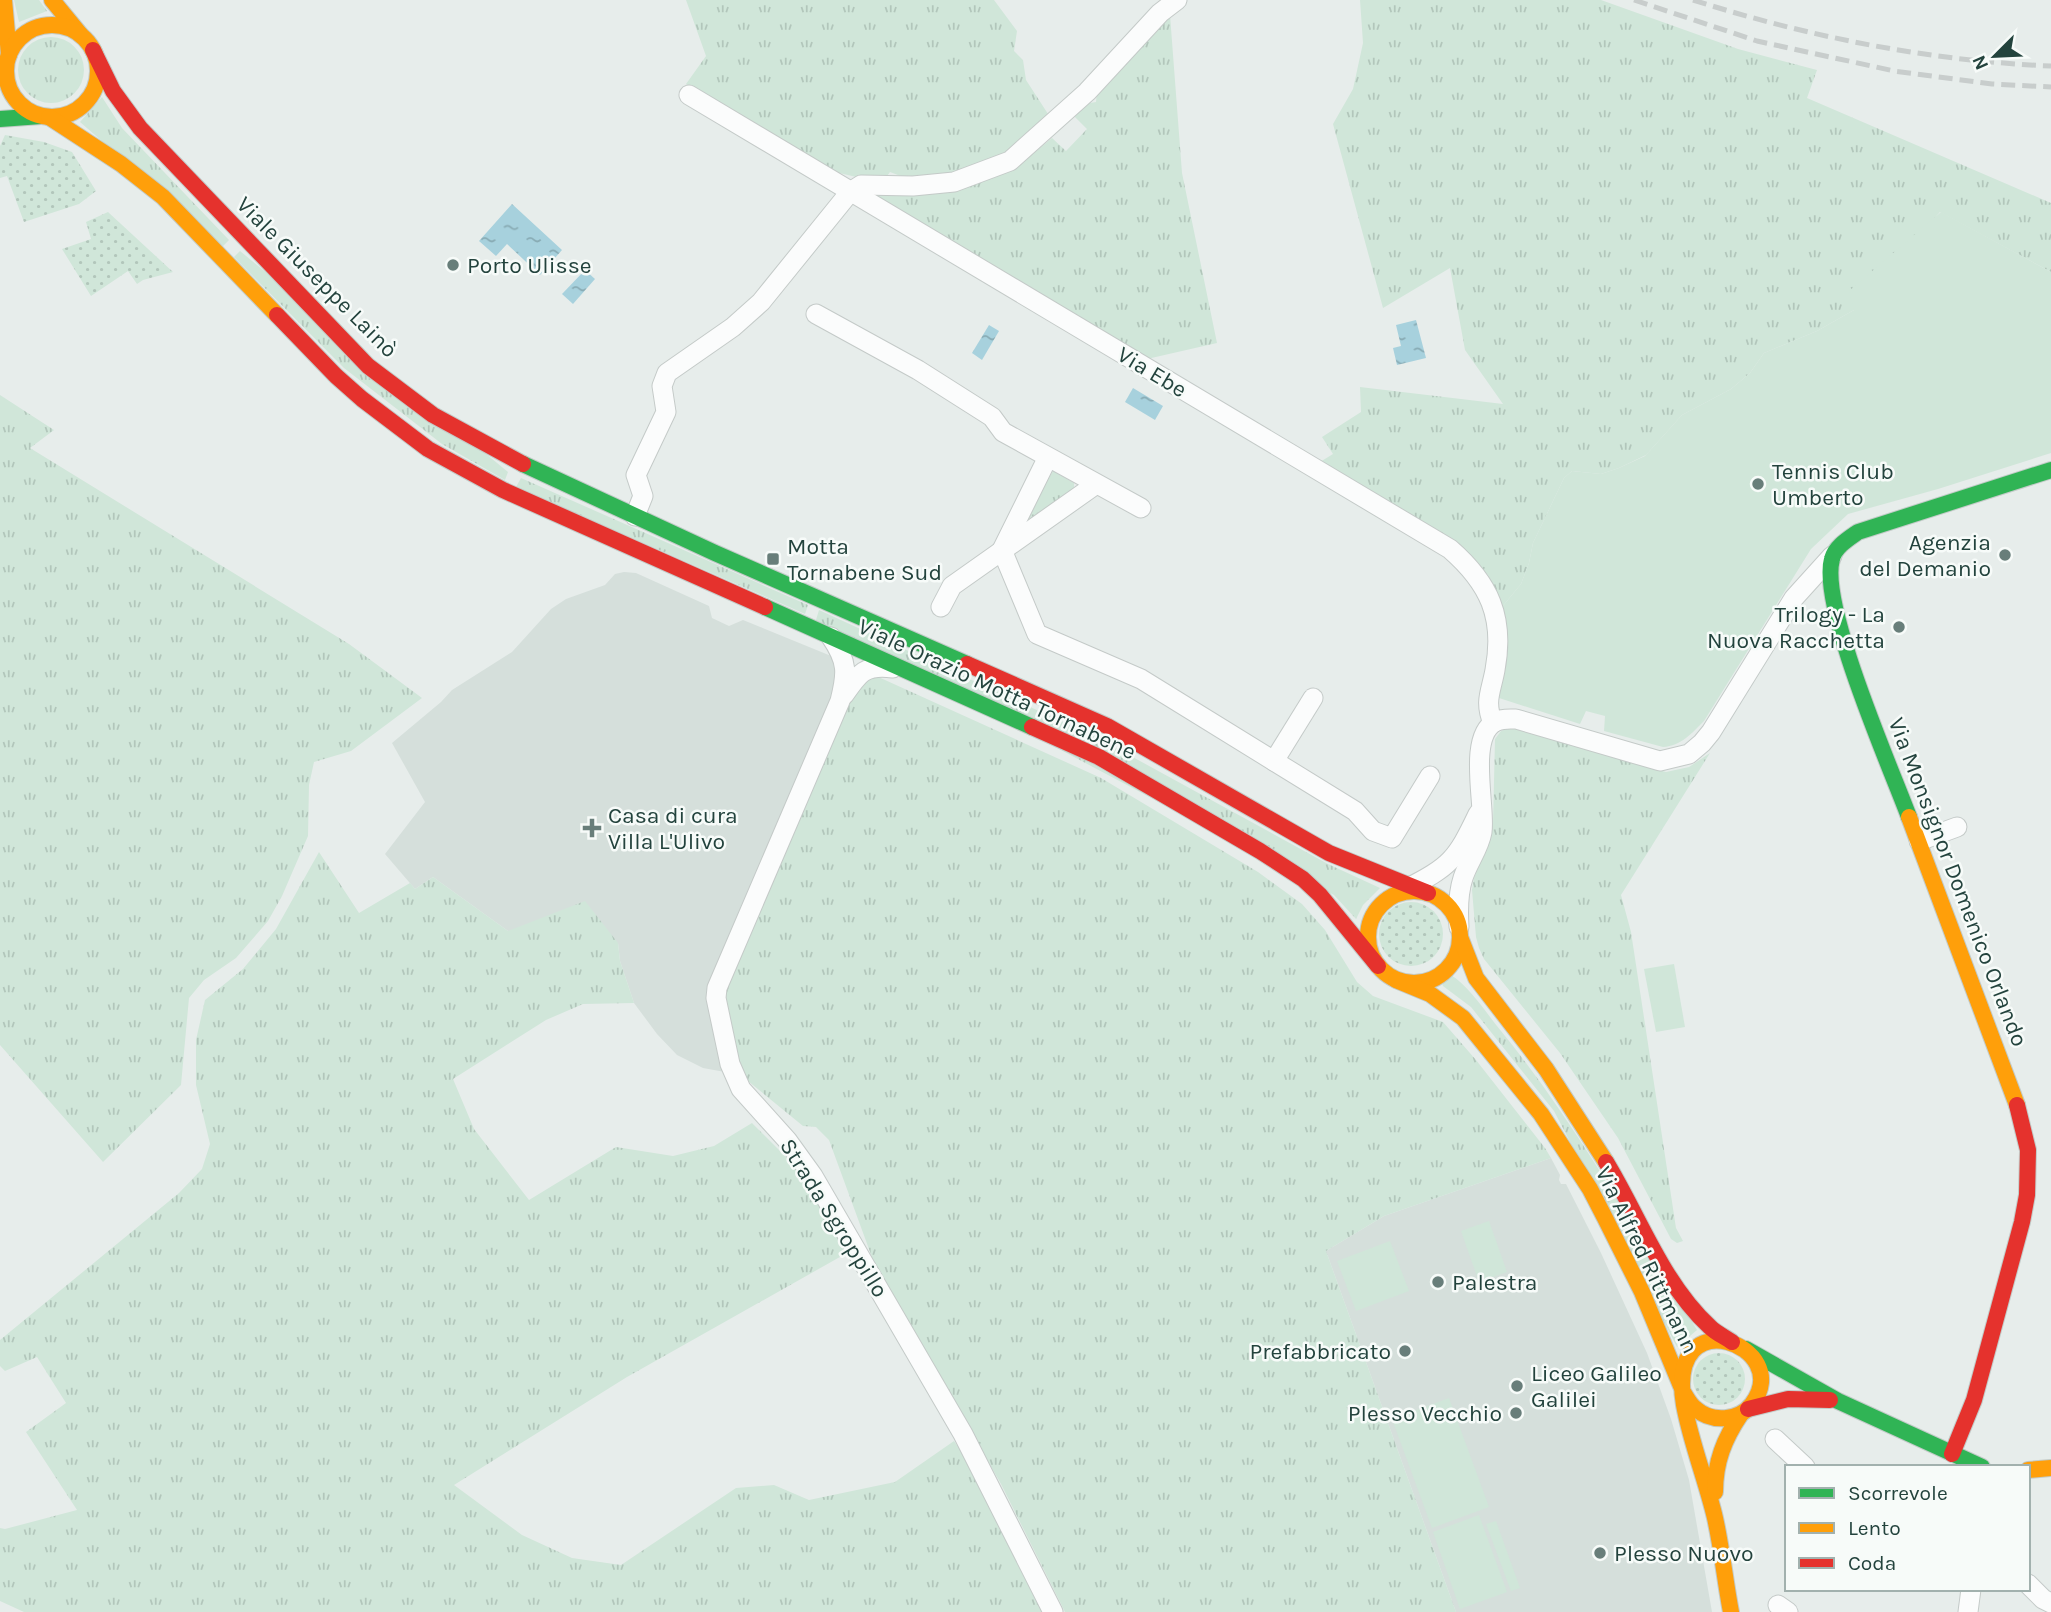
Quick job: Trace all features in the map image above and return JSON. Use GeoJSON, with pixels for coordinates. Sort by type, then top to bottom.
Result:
{"type":"FeatureCollection","features":[{"type":"Feature","properties":{"kind":"main road"},"geometry":{"type":"LineString","coordinates":[[4,0],[7,77],[12,94],[24,108],[45,117]]}},
{"type":"Feature","properties":{"kind":"main road"},"geometry":{"type":"LineString","coordinates":[[0,119],[67,116],[88,101],[98,76],[93,50],[52,0]]}},
{"type":"Feature","properties":{"kind":"main road"},"geometry":{"type":"LineString","coordinates":[[6,61],[20,38],[36,28],[64,27],[82,36]]}},
{"type":"Feature","properties":{"kind":"main road","name":"Viale Giuseppe Lainò"},"geometry":{"type":"LineString","coordinates":[[93,50],[113,91],[140,128],[368,366],[433,415],[518,462],[635,516]]}},
{"type":"Feature","properties":{"kind":"main road","name":"Viale Orazio Motta Tornabene"},"geometry":{"type":"LineString","coordinates":[[45,117],[121,164],[163,197],[335,376],[428,449],[503,490],[1099,757],[1261,851],[1303,879],[1320,895],[1378,967]]}},
{"type":"Feature","properties":{"kind":"main road"},"geometry":{"type":"LineString","coordinates":[[1832,556],[1858,532],[2051,470]]}},
{"type":"Feature","properties":{"kind":"main road","name":"Viale Orazio Motta Tornabene"},"geometry":{"type":"LineString","coordinates":[[635,516],[1107,726],[1329,853],[1412,891]]}},
{"type":"Feature","properties":{"kind":"main road","name":"Via Monsignor Domenico Orlando"},"geometry":{"type":"LineString","coordinates":[[1832,556],[1831,571],[1844,646],[2017,1102],[2028,1150],[2028,1183],[2022,1222],[1974,1400],[1952,1454]]}},
{"type":"Feature","properties":{"kind":"main road"},"geometry":{"type":"LineString","coordinates":[[1412,891],[1449,906],[1460,932],[1458,950],[1453,962],[1434,979],[1408,984],[1396,980],[1378,967],[1371,956],[1367,932],[1377,909],[1385,900],[1412,891]]}},
{"type":"Feature","properties":{"kind":"main road","name":"Via Alfred Rittmann"},"geometry":{"type":"LineString","coordinates":[[1460,932],[1476,978],[1546,1069],[1582,1122],[1682,1294],[1710,1327],[1838,1401]]}},
{"type":"Feature","properties":{"kind":"main road","name":"Via Alfred Rittmann"},"geometry":{"type":"LineString","coordinates":[[1396,980],[1445,1003],[1463,1018],[1541,1114],[1590,1189],[1605,1218],[1642,1292],[1682,1389]]}},
{"type":"Feature","properties":{"kind":"main road"},"geometry":{"type":"LineString","coordinates":[[1715,1518],[1717,1460],[1729,1431],[1755,1400],[1760,1379],[1758,1368],[1739,1345],[1712,1341],[1694,1350],[1683,1366],[1682,1389],[1687,1420],[1715,1518],[1731,1612]]}},
{"type":"Feature","properties":{"kind":"main road"},"geometry":{"type":"LineString","coordinates":[[1682,1389],[1693,1409],[1711,1419],[1721,1420],[1764,1402],[1797,1397],[1838,1401],[1978,1465]]}},
{"type":"Feature","properties":{"kind":"main road"},"geometry":{"type":"LineString","coordinates":[[2030,1470],[2051,1468]]}},
{"type":"Feature","properties":{"kind":"street"},"geometry":{"type":"LineString","coordinates":[[635,516],[643,496],[636,475],[666,412],[662,386],[667,373],[733,327],[761,302],[850,192],[861,185],[913,186],[954,182],[1010,161],[1087,92],[1160,13],[1177,0]]}},
{"type":"Feature","properties":{"kind":"street","name":"Via Ebe"},"geometry":{"type":"LineString","coordinates":[[689,95],[1450,549],[1475,574],[1485,588],[1494,609],[1499,646],[1487,708],[1493,723]]}},
{"type":"Feature","properties":{"kind":"street"},"geometry":{"type":"LineString","coordinates":[[816,314],[918,370],[992,417],[1003,432],[1047,459],[1140,508]]}},
{"type":"Feature","properties":{"kind":"street"},"geometry":{"type":"LineString","coordinates":[[1047,459],[1002,550],[1037,634],[1141,679],[1355,811],[1373,831],[1392,838],[1430,776]]}},
{"type":"Feature","properties":{"kind":"street"},"geometry":{"type":"LineString","coordinates":[[941,607],[952,586],[1095,485]]}},
{"type":"Feature","properties":{"kind":"street"},"geometry":{"type":"LineString","coordinates":[[1460,932],[1458,907],[1462,879],[1482,835],[1479,775],[1481,748],[1486,731],[1493,723],[1516,719],[1660,761],[1689,754],[1711,733],[1794,598],[1832,556]]}},
{"type":"Feature","properties":{"kind":"street"},"geometry":{"type":"LineString","coordinates":[[831,637],[842,653],[846,668],[840,701]]}},
{"type":"Feature","properties":{"kind":"street"},"geometry":{"type":"LineString","coordinates":[[840,701],[855,679],[869,668],[879,666],[902,669]]}},
{"type":"Feature","properties":{"kind":"street"},"geometry":{"type":"LineString","coordinates":[[1274,761],[1313,698]]}},
{"type":"Feature","properties":{"kind":"street","name":"Strada Sgroppillo"},"geometry":{"type":"LineString","coordinates":[[840,701],[717,988],[716,999],[730,1064],[741,1089],[787,1140],[813,1176],[963,1434],[1053,1612]]}},
{"type":"Feature","properties":{"kind":"street"},"geometry":{"type":"LineString","coordinates":[[1412,891],[1448,865],[1460,851],[1480,810]]}},
{"type":"Feature","properties":{"kind":"street"},"geometry":{"type":"LineString","coordinates":[[1919,841],[1957,827]]}},
{"type":"Feature","properties":{"kind":"street"},"geometry":{"type":"LineString","coordinates":[[1775,1439],[1803,1465]]}},
{"type":"Feature","properties":{"kind":"street"},"geometry":{"type":"LineString","coordinates":[[2030,1587],[2044,1605]]}},
{"type":"Feature","properties":{"kind":"street"},"geometry":{"type":"LineString","coordinates":[[1968,1612],[1971,1591]]}},
{"type":"Feature","properties":{"kind":"shaded area","name":"Casa di cura Villa L'Ulivo"},"geometry":{"type":"Polygon","coordinates":[[[636,573],[709,606],[712,618],[729,626],[743,620],[836,658],[841,667],[725,1072],[703,1068],[677,1055],[657,1034],[634,1003],[620,961],[618,943],[508,931],[433,877],[415,889],[385,854],[425,802],[392,743],[452,690],[512,652],[551,609],[566,599],[605,585],[615,574],[636,573]]]}},
{"type":"Feature","properties":{"kind":"shaded area","name":"Liceo Galileo Galilei"},"geometry":{"type":"Polygon","coordinates":[[[1551,1158],[1560,1175],[1561,1184],[1566,1184],[1601,1253],[1647,1353],[1671,1419],[1689,1480],[1712,1612],[1456,1612],[1326,1251],[1384,1216],[1551,1158]]]}},
{"type":"Feature","properties":{"kind":"green space"},"geometry":{"type":"Polygon","coordinates":[[[14,0],[39,0],[47,11],[19,22],[14,0]]]}},
{"type":"Feature","properties":{"kind":"green space"},"geometry":{"type":"Polygon","coordinates":[[[686,0],[994,0],[1017,31],[1014,51],[1023,60],[1026,80],[1050,117],[1019,147],[966,172],[911,180],[890,172],[882,183],[835,172],[686,84],[706,56],[686,0]]]}},
{"type":"Feature","properties":{"kind":"green space"},"geometry":{"type":"Polygon","coordinates":[[[1360,0],[1601,0],[1738,49],[1817,70],[1807,98],[2051,203],[2051,272],[1940,212],[1854,310],[1817,331],[1764,353],[1750,373],[1731,389],[1682,415],[1646,455],[1601,474],[1572,471],[1564,478],[1533,543],[1521,584],[1502,607],[1488,575],[1463,550],[1320,462],[1333,454],[1322,437],[1361,412],[1360,387],[1503,404],[1465,350],[1450,268],[1383,308],[1333,124],[1353,89],[1363,43],[1360,0]]]}},
{"type":"Feature","properties":{"kind":"green space"},"geometry":{"type":"Polygon","coordinates":[[[1170,15],[1182,173],[1217,343],[1147,359],[871,195],[903,195],[1002,174],[1052,138],[1066,151],[1087,129],[1074,116],[1084,104],[1096,102],[1097,91],[1170,15]]]}},
{"type":"Feature","properties":{"kind":"green space"},"geometry":{"type":"Polygon","coordinates":[[[45,37],[57,37],[75,46],[82,57],[82,83],[75,94],[64,101],[45,103],[32,98],[23,89],[18,76],[18,64],[23,51],[32,42],[45,37]]]}},
{"type":"Feature","properties":{"kind":"green space"},"geometry":{"type":"Polygon","coordinates":[[[102,97],[122,128],[229,240],[223,246],[80,122],[102,97]]]}},
{"type":"Feature","properties":{"kind":"green space"},"geometry":{"type":"Polygon","coordinates":[[[5,135],[44,142],[72,152],[96,191],[79,204],[24,222],[7,176],[0,178],[0,146],[5,135]]]}},
{"type":"Feature","properties":{"kind":"green space"},"geometry":{"type":"Polygon","coordinates":[[[108,212],[173,272],[137,284],[128,271],[91,296],[62,249],[91,239],[86,222],[108,212]]]}},
{"type":"Feature","properties":{"kind":"green space","name":"Tennis Club Umberto"},"geometry":{"type":"Polygon","coordinates":[[[1941,212],[2051,272],[2051,453],[1848,514],[1811,549],[1704,721],[1686,738],[1675,744],[1663,747],[1604,731],[1605,716],[1586,711],[1580,724],[1499,698],[1507,640],[1502,607],[1521,584],[1533,543],[1564,478],[1572,471],[1601,474],[1645,456],[1682,415],[1731,389],[1750,373],[1764,353],[1817,331],[1854,310],[1849,291],[1941,212]]]}},
{"type":"Feature","properties":{"kind":"green space"},"geometry":{"type":"Polygon","coordinates":[[[240,251],[508,472],[505,480],[442,444],[344,368],[234,257],[240,251]]]}},
{"type":"Feature","properties":{"kind":"green space"},"geometry":{"type":"Polygon","coordinates":[[[0,395],[54,430],[30,448],[349,644],[422,698],[351,751],[314,762],[309,785],[308,836],[282,896],[268,921],[236,958],[204,980],[189,998],[181,1085],[103,1162],[0,1045],[0,395]]]}},
{"type":"Feature","properties":{"kind":"green space"},"geometry":{"type":"Polygon","coordinates":[[[1053,471],[1074,483],[1074,490],[1020,527],[1053,471]]]}},
{"type":"Feature","properties":{"kind":"green space"},"geometry":{"type":"Polygon","coordinates":[[[521,478],[808,605],[805,614],[516,487],[521,478]]]}},
{"type":"Feature","properties":{"kind":"green space"},"geometry":{"type":"Polygon","coordinates":[[[819,610],[1098,738],[1328,864],[1380,888],[1363,905],[1356,919],[1334,895],[816,620],[819,610]]]}},
{"type":"Feature","properties":{"kind":"green space"},"geometry":{"type":"Polygon","coordinates":[[[874,675],[1101,778],[1258,872],[1302,904],[1325,930],[1357,982],[1373,996],[1443,1022],[1545,1148],[1551,1158],[1384,1216],[1326,1251],[1456,1612],[1065,1612],[1001,1484],[873,1260],[829,1140],[816,1127],[803,1126],[748,1081],[739,1064],[723,999],[846,703],[855,689],[874,675]]]}},
{"type":"Feature","properties":{"kind":"green space"},"geometry":{"type":"Polygon","coordinates":[[[1512,727],[1666,772],[1689,767],[1710,753],[1621,895],[1631,932],[1676,1228],[1683,1241],[1677,1243],[1671,1239],[1618,1138],[1560,1053],[1484,959],[1479,948],[1472,890],[1493,824],[1495,739],[1501,731],[1512,727]]]}},
{"type":"Feature","properties":{"kind":"green space"},"geometry":{"type":"Polygon","coordinates":[[[319,852],[359,913],[410,883],[415,889],[433,877],[508,931],[585,901],[618,943],[620,961],[634,1003],[583,1004],[546,1020],[453,1079],[474,1129],[529,1200],[616,1147],[673,1156],[714,1146],[752,1123],[800,1171],[847,1253],[627,1377],[454,1485],[522,1535],[572,1558],[621,1565],[736,1488],[774,1485],[809,1500],[895,1482],[954,1441],[1042,1612],[24,1612],[0,1601],[0,1528],[5,1529],[77,1510],[26,1432],[66,1403],[37,1357],[5,1371],[0,1366],[0,1340],[179,1193],[202,1169],[210,1144],[196,1085],[196,1040],[205,1000],[243,969],[276,929],[319,852]]]}},
{"type":"Feature","properties":{"kind":"green space"},"geometry":{"type":"Polygon","coordinates":[[[1405,902],[1417,902],[1434,911],[1441,922],[1441,946],[1434,957],[1417,966],[1405,966],[1393,961],[1384,952],[1379,940],[1379,928],[1384,916],[1393,907],[1405,902]]]}},
{"type":"Feature","properties":{"kind":"green space"},"geometry":{"type":"Polygon","coordinates":[[[1674,964],[1685,1027],[1656,1032],[1644,969],[1674,964]]]}},
{"type":"Feature","properties":{"kind":"green space"},"geometry":{"type":"Polygon","coordinates":[[[1451,975],[1478,1001],[1554,1102],[1604,1177],[1697,1330],[1677,1347],[1554,1111],[1471,1007],[1443,986],[1442,983],[1451,975]]]}},
{"type":"Feature","properties":{"kind":"green space"},"geometry":{"type":"Polygon","coordinates":[[[1489,1221],[1507,1272],[1479,1282],[1461,1231],[1489,1221]]]}},
{"type":"Feature","properties":{"kind":"green space"},"geometry":{"type":"Polygon","coordinates":[[[1390,1241],[1409,1291],[1356,1311],[1337,1261],[1390,1241]]]}},
{"type":"Feature","properties":{"kind":"green space"},"geometry":{"type":"Polygon","coordinates":[[[1719,1353],[1738,1360],[1745,1379],[1738,1398],[1719,1405],[1700,1398],[1693,1379],[1700,1360],[1719,1353]]]}},
{"type":"Feature","properties":{"kind":"green space"},"geometry":{"type":"Polygon","coordinates":[[[1449,1398],[1489,1507],[1432,1528],[1392,1419],[1449,1398]]]}},
{"type":"Feature","properties":{"kind":"green space"},"geometry":{"type":"Polygon","coordinates":[[[1479,1515],[1507,1592],[1460,1609],[1433,1532],[1479,1515]]]}},
{"type":"Feature","properties":{"kind":"green space"},"geometry":{"type":"Polygon","coordinates":[[[1496,1521],[1520,1588],[1511,1591],[1486,1524],[1496,1521]]]}},
{"type":"Feature","properties":{"kind":"water"},"geometry":{"type":"Polygon","coordinates":[[[512,204],[562,250],[540,275],[507,244],[496,256],[479,241],[512,204]]]}},
{"type":"Feature","properties":{"kind":"water"},"geometry":{"type":"Polygon","coordinates":[[[585,270],[595,279],[573,304],[562,294],[585,270]]]}},
{"type":"Feature","properties":{"kind":"water"},"geometry":{"type":"Polygon","coordinates":[[[1416,320],[1426,358],[1397,365],[1393,348],[1401,346],[1396,325],[1416,320]]]}},
{"type":"Feature","properties":{"kind":"water"},"geometry":{"type":"Polygon","coordinates":[[[989,325],[999,331],[982,360],[972,353],[989,325]]]}},
{"type":"Feature","properties":{"kind":"water"},"geometry":{"type":"Polygon","coordinates":[[[1133,388],[1163,406],[1155,420],[1125,402],[1133,388]]]}},
{"type":"Feature","properties":{"kind":"railway"},"geometry":{"type":"LineString","coordinates":[[1634,0],[1757,41],[1894,71],[1992,84],[2051,87]]}},
{"type":"Feature","properties":{"kind":"railway"},"geometry":{"type":"LineString","coordinates":[[1693,0],[1781,25],[1870,45],[1960,59],[2051,66]]}},
{"type":"Feature","properties":{"kind":"traffic: fast"},"geometry":{"type":"LineString","coordinates":[[0,119],[41,116]]}},
{"type":"Feature","properties":{"kind":"traffic: fast"},"geometry":{"type":"LineString","coordinates":[[523,464],[715,553],[967,664]]}},
{"type":"Feature","properties":{"kind":"traffic: fast"},"geometry":{"type":"LineString","coordinates":[[1909,817],[1858,686],[1846,647],[1831,581],[1832,559],[1842,544],[1858,532],[2051,470]]}},
{"type":"Feature","properties":{"kind":"traffic: fast"},"geometry":{"type":"LineString","coordinates":[[765,607],[1032,727]]}},
{"type":"Feature","properties":{"kind":"traffic: fast"},"geometry":{"type":"LineString","coordinates":[[1746,1349],[1838,1401],[1978,1465]]}},
{"type":"Feature","properties":{"kind":"traffic: slow"},"geometry":{"type":"LineString","coordinates":[[4,0],[9,55]]}},
{"type":"Feature","properties":{"kind":"traffic: slow"},"geometry":{"type":"LineString","coordinates":[[52,0],[80,34]]}},
{"type":"Feature","properties":{"kind":"traffic: slow"},"geometry":{"type":"LineString","coordinates":[[52,25],[78,33],[90,45],[98,71],[90,97],[78,109],[52,117],[26,109],[14,97],[6,71],[14,45],[26,33],[52,25]]}},
{"type":"Feature","properties":{"kind":"traffic: slow"},"geometry":{"type":"LineString","coordinates":[[49,117],[121,164],[163,197],[277,315]]}},
{"type":"Feature","properties":{"kind":"traffic: slow"},"geometry":{"type":"LineString","coordinates":[[1909,817],[2017,1105]]}},
{"type":"Feature","properties":{"kind":"traffic: slow"},"geometry":{"type":"LineString","coordinates":[[1414,891],[1432,894],[1447,904],[1457,919],[1460,937],[1457,955],[1447,970],[1432,980],[1414,983],[1396,980],[1381,970],[1371,955],[1368,937],[1371,919],[1381,904],[1396,894],[1414,891]]}},
{"type":"Feature","properties":{"kind":"traffic: slow"},"geometry":{"type":"LineString","coordinates":[[1460,937],[1476,978],[1546,1069],[1606,1162]]}},
{"type":"Feature","properties":{"kind":"traffic: slow"},"geometry":{"type":"LineString","coordinates":[[1396,980],[1430,994],[1463,1018],[1541,1114],[1590,1189],[1605,1218],[1642,1292],[1681,1386]]}},
{"type":"Feature","properties":{"kind":"traffic: slow"},"geometry":{"type":"LineString","coordinates":[[1683,1392],[1684,1394],[1687,1399],[1692,1406],[1702,1414],[1717,1418],[1733,1417],[1747,1410],[1752,1404],[1761,1383],[1757,1364],[1745,1350],[1727,1342],[1709,1341],[1693,1351],[1683,1371],[1684,1405],[1715,1518],[1731,1612]]}},
{"type":"Feature","properties":{"kind":"traffic: slow"},"geometry":{"type":"LineString","coordinates":[[1715,1492],[1722,1451],[1741,1414]]}},
{"type":"Feature","properties":{"kind":"traffic: slow"},"geometry":{"type":"LineString","coordinates":[[2030,1470],[2051,1468]]}},
{"type":"Feature","properties":{"kind":"traffic: jam"},"geometry":{"type":"LineString","coordinates":[[93,50],[113,91],[140,128],[368,366],[433,415],[523,464]]}},
{"type":"Feature","properties":{"kind":"traffic: jam"},"geometry":{"type":"LineString","coordinates":[[277,315],[336,376],[428,449],[503,490],[765,607]]}},
{"type":"Feature","properties":{"kind":"traffic: jam"},"geometry":{"type":"LineString","coordinates":[[967,664],[1107,726],[1329,853],[1428,893]]}},
{"type":"Feature","properties":{"kind":"traffic: jam"},"geometry":{"type":"LineString","coordinates":[[1032,727],[1099,757],[1303,879],[1320,895],[1378,966]]}},
{"type":"Feature","properties":{"kind":"traffic: jam"},"geometry":{"type":"LineString","coordinates":[[1952,1454],[1974,1400],[2022,1222],[2027,1195],[2028,1150],[2017,1105]]}},
{"type":"Feature","properties":{"kind":"traffic: jam"},"geometry":{"type":"LineString","coordinates":[[1606,1162],[1678,1290],[1710,1327],[1732,1342]]}},
{"type":"Feature","properties":{"kind":"traffic: jam"},"geometry":{"type":"LineString","coordinates":[[1748,1409],[1788,1399],[1830,1400]]}},
{"type":"Feature","properties":{"kind":"place","name":"Porto Ulisse"},"geometry":{"type":"Point","coordinates":[453,265]}},
{"type":"Feature","properties":{"kind":"place","name":"Tennis Club Umberto"},"geometry":{"type":"Point","coordinates":[1758,484]}},
{"type":"Feature","properties":{"kind":"place","name":"Agenzia del Demanio"},"geometry":{"type":"Point","coordinates":[2005,555]}},
{"type":"Feature","properties":{"kind":"place","name":"Motta Tornabene Sud"},"geometry":{"type":"Point","coordinates":[773,559]}},
{"type":"Feature","properties":{"kind":"place","name":"Trilogy - La Nuova Racchetta"},"geometry":{"type":"Point","coordinates":[1899,627]}},
{"type":"Feature","properties":{"kind":"place","name":"Casa di cura Villa L'Ulivo"},"geometry":{"type":"Point","coordinates":[592,828]}},
{"type":"Feature","properties":{"kind":"place","name":"Palestra"},"geometry":{"type":"Point","coordinates":[1438,1282]}},
{"type":"Feature","properties":{"kind":"place","name":"Prefabbricato"},"geometry":{"type":"Point","coordinates":[1405,1351]}},
{"type":"Feature","properties":{"kind":"place","name":"Liceo Galileo Galilei"},"geometry":{"type":"Point","coordinates":[1517,1386]}},
{"type":"Feature","properties":{"kind":"place","name":"Plesso Vecchio"},"geometry":{"type":"Point","coordinates":[1516,1413]}},
{"type":"Feature","properties":{"kind":"place","name":"Plesso Nuovo"},"geometry":{"type":"Point","coordinates":[1600,1553]}}]}
